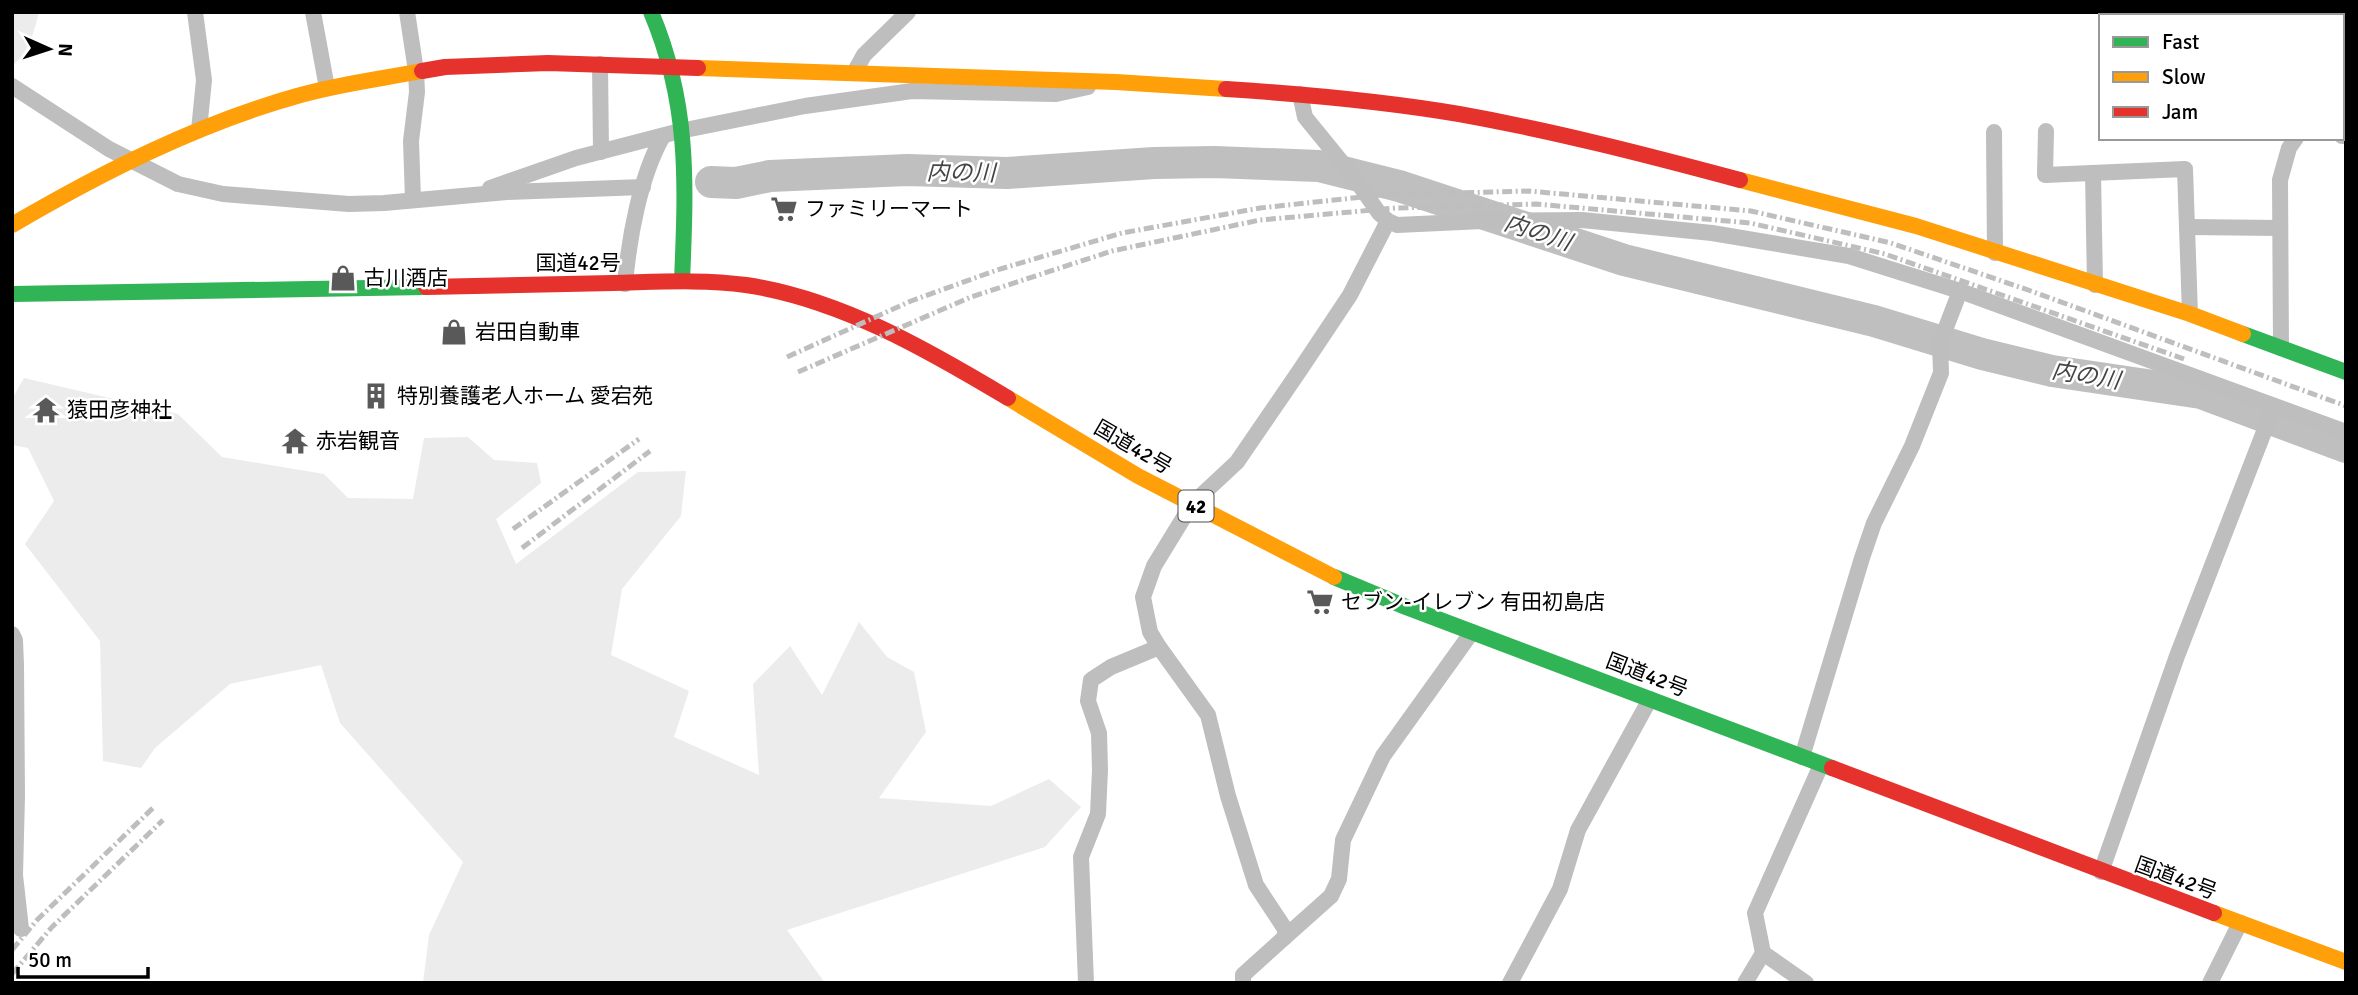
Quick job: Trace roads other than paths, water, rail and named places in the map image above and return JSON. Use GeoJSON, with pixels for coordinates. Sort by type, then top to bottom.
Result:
{"type":"FeatureCollection","features":[{"type":"Feature","properties":{"kind":"main road"},"geometry":{"type":"LineString","coordinates":[[651,12],[663,37],[672,67],[680,131],[684,196],[682,281]]}},
{"type":"Feature","properties":{"kind":"main road"},"geometry":{"type":"LineString","coordinates":[[12,225],[56,198],[200,130],[295,96],[416,71],[478,64],[600,64],[1107,81],[1300,94],[1457,114],[1600,143],[1916,226],[2190,314],[2346,372]]}},
{"type":"Feature","properties":{"kind":"main road","name":"国道42号"},"geometry":{"type":"LineString","coordinates":[[12,294],[682,281],[745,285],[791,295],[844,312],[930,354],[1138,476],[1325,573],[2101,873],[2346,962]]}},
{"type":"Feature","properties":{"kind":"street"},"geometry":{"type":"LineString","coordinates":[[195,12],[204,80],[200,130]]}},
{"type":"Feature","properties":{"kind":"street"},"geometry":{"type":"LineString","coordinates":[[313,12],[327,88]]}},
{"type":"Feature","properties":{"kind":"street"},"geometry":{"type":"LineString","coordinates":[[407,12],[417,92],[411,141],[413,199]]}},
{"type":"Feature","properties":{"kind":"street"},"geometry":{"type":"LineString","coordinates":[[854,73],[864,55],[908,12]]}},
{"type":"Feature","properties":{"kind":"street"},"geometry":{"type":"LineString","coordinates":[[600,64],[601,152]]}},
{"type":"Feature","properties":{"kind":"street"},"geometry":{"type":"LineString","coordinates":[[464,195],[576,158],[680,131],[805,106],[912,91],[1056,94],[1107,81]]}},
{"type":"Feature","properties":{"kind":"street"},"geometry":{"type":"LineString","coordinates":[[12,86],[108,149],[178,184],[223,194],[321,203],[384,203],[464,195],[643,187]]}},
{"type":"Feature","properties":{"kind":"street"},"geometry":{"type":"LineString","coordinates":[[1300,94],[1305,117],[1379,213],[1397,225],[1582,220],[1712,233],[1849,256],[1960,291],[2346,432]]}},
{"type":"Feature","properties":{"kind":"street"},"geometry":{"type":"LineString","coordinates":[[2046,131],[2045,175],[2185,169],[2190,314]]}},
{"type":"Feature","properties":{"kind":"street"},"geometry":{"type":"LineString","coordinates":[[1994,132],[1995,253]]}},
{"type":"Feature","properties":{"kind":"street"},"geometry":{"type":"LineString","coordinates":[[625,284],[628,254],[643,187],[663,136]]}},
{"type":"Feature","properties":{"kind":"street"},"geometry":{"type":"LineString","coordinates":[[2281,348],[2280,180],[2289,148],[2295,140]]}},
{"type":"Feature","properties":{"kind":"street"},"geometry":{"type":"LineString","coordinates":[[2093,173],[2095,285]]}},
{"type":"Feature","properties":{"kind":"street"},"geometry":{"type":"LineString","coordinates":[[1285,937],[1285,929],[1256,885],[1228,796],[1209,715],[1150,632],[1143,597],[1154,566],[1192,504],[1237,462],[1350,295],[1388,221]]}},
{"type":"Feature","properties":{"kind":"street"},"geometry":{"type":"LineString","coordinates":[[2187,227],[2280,228]]}},
{"type":"Feature","properties":{"kind":"street"},"geometry":{"type":"LineString","coordinates":[[1802,757],[1874,523],[1912,446],[1941,373],[1940,343],[1960,291]]}},
{"type":"Feature","properties":{"kind":"street"},"geometry":{"type":"LineString","coordinates":[[2101,873],[2177,656],[2274,406]]}},
{"type":"Feature","properties":{"kind":"street"},"geometry":{"type":"LineString","coordinates":[[1243,983],[1243,975],[1336,889],[1343,840],[1383,756],[1472,632]]}},
{"type":"Feature","properties":{"kind":"street"},"geometry":{"type":"LineString","coordinates":[[12,634],[15,640],[16,665],[18,787],[14,875],[21,929]]}},
{"type":"Feature","properties":{"kind":"street"},"geometry":{"type":"LineString","coordinates":[[1086,983],[1081,857],[1098,814],[1100,770],[1099,733],[1088,701],[1088,692],[1091,680],[1111,667],[1159,647]]}},
{"type":"Feature","properties":{"kind":"street"},"geometry":{"type":"LineString","coordinates":[[1510,983],[1560,889],[1578,830],[1650,699]]}},
{"type":"Feature","properties":{"kind":"street"},"geometry":{"type":"LineString","coordinates":[[1745,983],[1763,953],[1755,913],[1821,765]]}},
{"type":"Feature","properties":{"kind":"street"},"geometry":{"type":"LineString","coordinates":[[2210,983],[2240,923]]}},
{"type":"Feature","properties":{"kind":"street"},"geometry":{"type":"LineString","coordinates":[[1763,953],[1806,983]]}},
{"type":"Feature","properties":{"kind":"waterway","name":"内の川"},"geometry":{"type":"LineString","coordinates":[[711,182],[736,183],[770,176],[907,170],[1007,173],[1154,163],[1215,162],[1319,166],[1399,186],[1624,260],[1874,321],[1982,354],[2052,371],[2201,393],[2346,447]]}},
{"type":"Feature","properties":{"kind":"railway"},"geometry":{"type":"LineString","coordinates":[[787,357],[911,301],[997,270],[1122,233],[1260,208],[1381,195],[1529,191],[1751,211],[1891,243],[2346,406]]}},
{"type":"Feature","properties":{"kind":"railway"},"geometry":{"type":"LineString","coordinates":[[798,372],[971,297],[1112,251],[1260,220],[1396,208],[1536,204],[1750,223],[1885,254],[2184,359]]}},
{"type":"Feature","properties":{"kind":"railway"},"geometry":{"type":"LineString","coordinates":[[513,529],[639,439]]}},
{"type":"Feature","properties":{"kind":"railway"},"geometry":{"type":"LineString","coordinates":[[522,548],[650,451]]}},
{"type":"Feature","properties":{"kind":"railway"},"geometry":{"type":"LineString","coordinates":[[12,950],[37,920],[155,806]]}},
{"type":"Feature","properties":{"kind":"railway"},"geometry":{"type":"LineString","coordinates":[[12,974],[52,927],[163,820]]}},
{"type":"Feature","properties":{"kind":"place","name":"ファミリーマート"},"geometry":{"type":"Point","coordinates":[784,209]}},
{"type":"Feature","properties":{"kind":"place","name":"古川酒店"},"geometry":{"type":"Point","coordinates":[343,278]}},
{"type":"Feature","properties":{"kind":"place","name":"岩田自動車"},"geometry":{"type":"Point","coordinates":[454,332]}},
{"type":"Feature","properties":{"kind":"place","name":"特別養護老人ホーム 愛宕苑"},"geometry":{"type":"Point","coordinates":[376,396]}},
{"type":"Feature","properties":{"kind":"place","name":"猿田彦神社"},"geometry":{"type":"Point","coordinates":[46,410]}},
{"type":"Feature","properties":{"kind":"place","name":"赤岩観音"},"geometry":{"type":"Point","coordinates":[295,441]}},
{"type":"Feature","properties":{"kind":"place","name":"セブン-イレブン 有田初島店"},"geometry":{"type":"Point","coordinates":[1320,602]}}]}
